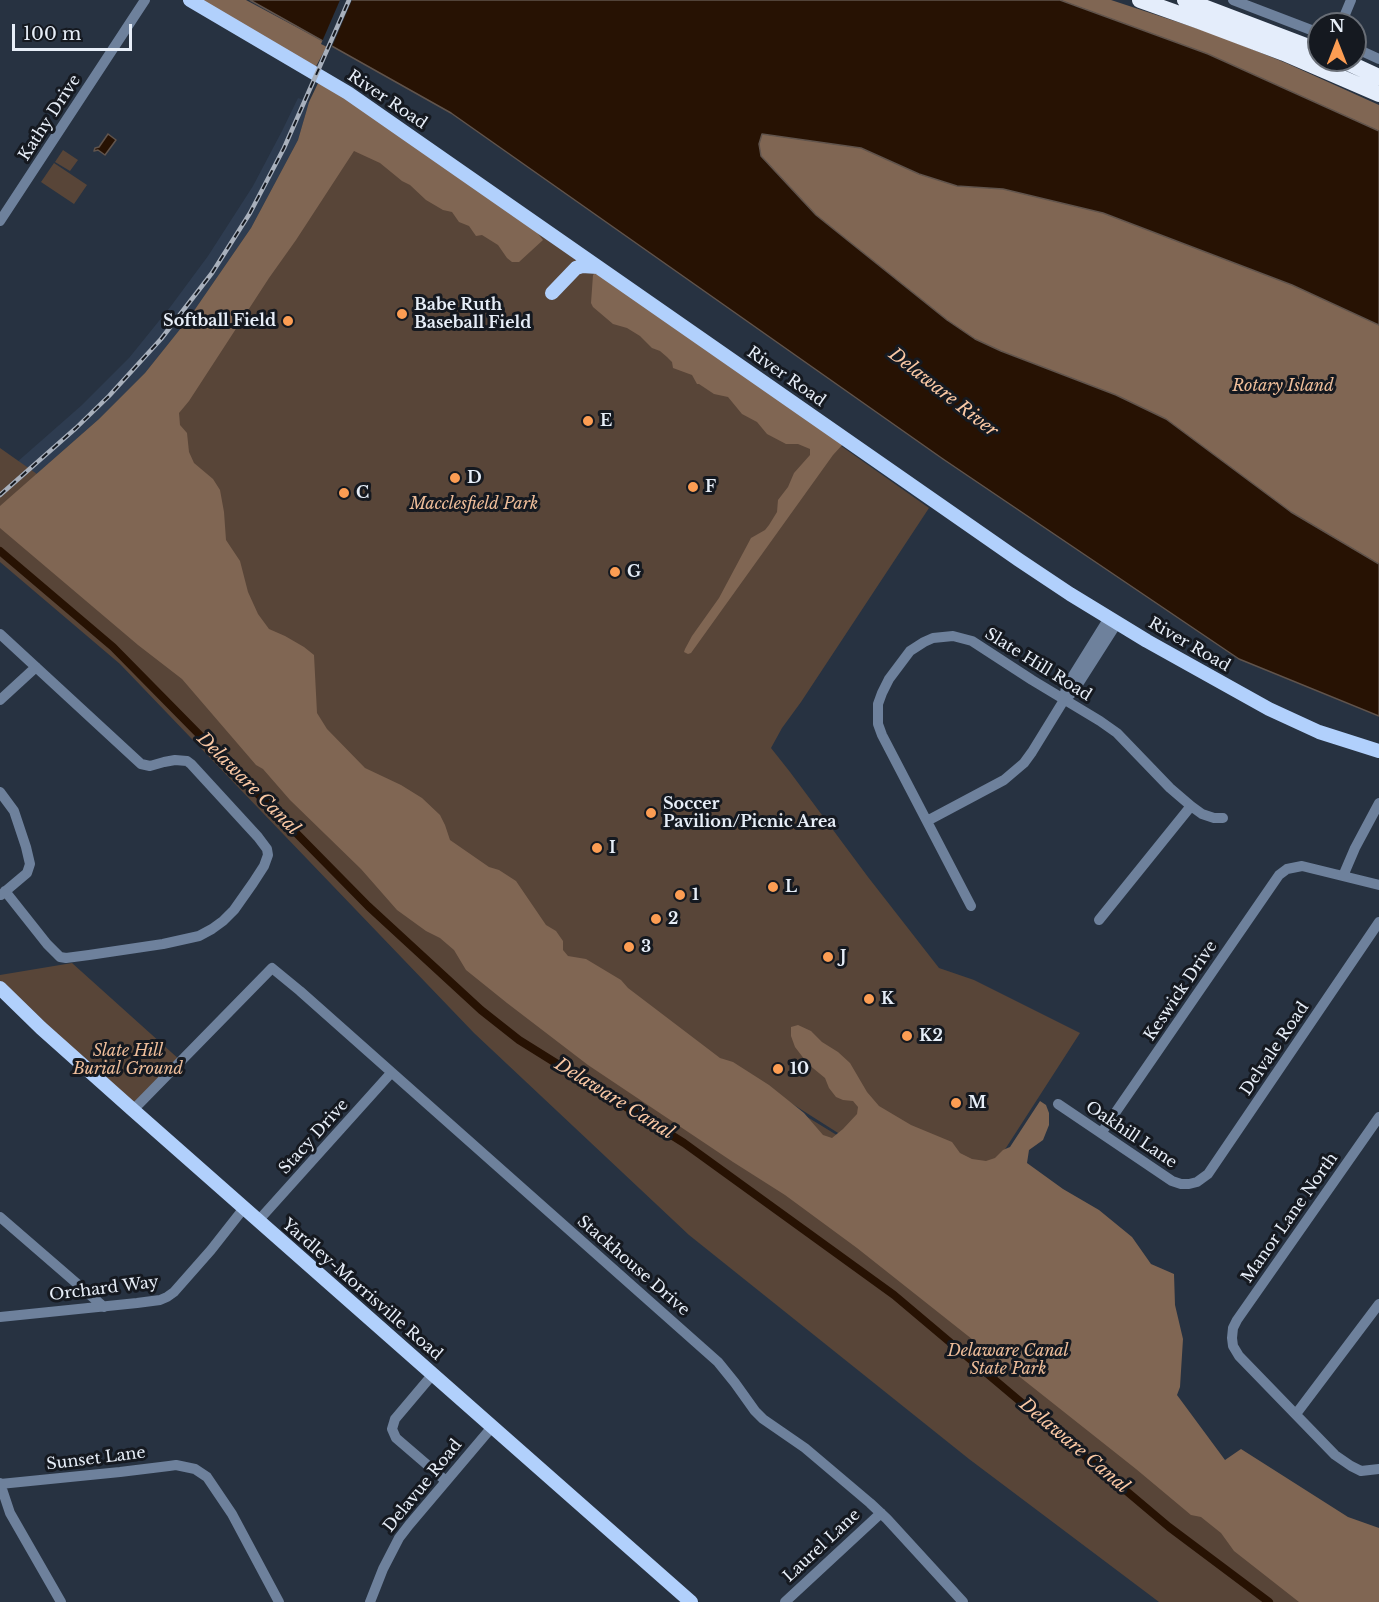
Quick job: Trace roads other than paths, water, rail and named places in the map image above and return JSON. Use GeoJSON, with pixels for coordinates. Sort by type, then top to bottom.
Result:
{"type":"FeatureCollection","features":[{"type":"Feature","properties":{"kind":"highway"},"geometry":{"type":"LineString","coordinates":[[1140,0],[1284,53],[1379,94]]}},
{"type":"Feature","properties":{"kind":"highway"},"geometry":{"type":"LineString","coordinates":[[1185,0],[1307,46]]}},
{"type":"Feature","properties":{"kind":"main road","name":"River Road"},"geometry":{"type":"LineString","coordinates":[[190,0],[348,93],[1019,560],[1113,620],[1269,709],[1337,739],[1379,751]]}},
{"type":"Feature","properties":{"kind":"main road"},"geometry":{"type":"LineString","coordinates":[[579,254],[552,293],[576,268],[582,266],[600,268]]}},
{"type":"Feature","properties":{"kind":"main road","name":"Yardley-Morrisville Road"},"geometry":{"type":"LineString","coordinates":[[0,988],[133,1110],[691,1602]]}},
{"type":"Feature","properties":{"kind":"street","name":"Kathy Drive"},"geometry":{"type":"LineString","coordinates":[[0,221],[145,0]]}},
{"type":"Feature","properties":{"kind":"street"},"geometry":{"type":"LineString","coordinates":[[1233,0],[1307,28]]}},
{"type":"Feature","properties":{"kind":"street"},"geometry":{"type":"LineString","coordinates":[[927,821],[990,788],[1024,763],[1064,700],[1066,687],[1113,620]]}},
{"type":"Feature","properties":{"kind":"street"},"geometry":{"type":"LineString","coordinates":[[0,634],[141,764],[150,766],[176,760],[187,761],[258,837],[267,849],[268,855],[259,874],[234,910],[212,930],[199,936],[163,944],[60,957],[3,893],[27,873],[30,864],[14,812],[0,792]]}},
{"type":"Feature","properties":{"kind":"street","name":"Slate Hill Road"},"geometry":{"type":"LineString","coordinates":[[971,906],[882,735],[877,716],[882,693],[894,672],[910,651],[933,638],[953,636],[972,641],[1117,733],[1170,788],[1202,814],[1223,818]]}},
{"type":"Feature","properties":{"kind":"street"},"geometry":{"type":"LineString","coordinates":[[0,700],[36,667]]}},
{"type":"Feature","properties":{"kind":"street"},"geometry":{"type":"LineString","coordinates":[[1379,803],[1343,876],[1379,885]]}},
{"type":"Feature","properties":{"kind":"street"},"geometry":{"type":"LineString","coordinates":[[1099,920],[1191,806]]}},
{"type":"Feature","properties":{"kind":"street","name":"Keswick Drive"},"geometry":{"type":"LineString","coordinates":[[1102,1132],[1279,875],[1287,869],[1302,867],[1343,876]]}},
{"type":"Feature","properties":{"kind":"street","name":"Delvale Road"},"geometry":{"type":"LineString","coordinates":[[1189,1184],[1197,1182],[1208,1174],[1379,922]]}},
{"type":"Feature","properties":{"kind":"street","name":"Stackhouse Drive"},"geometry":{"type":"LineString","coordinates":[[133,1110],[272,968],[718,1362],[763,1419],[805,1448],[881,1513],[963,1602]]}},
{"type":"Feature","properties":{"kind":"street","name":"Stacy Drive"},"geometry":{"type":"LineString","coordinates":[[258,1221],[392,1073]]}},
{"type":"Feature","properties":{"kind":"street","name":"Oakhill Lane"},"geometry":{"type":"LineString","coordinates":[[1058,1104],[1172,1180],[1181,1184],[1189,1184]]}},
{"type":"Feature","properties":{"kind":"street","name":"Manor Lane North"},"geometry":{"type":"LineString","coordinates":[[1296,1414],[1239,1356],[1232,1338],[1233,1328],[1379,1116]]}},
{"type":"Feature","properties":{"kind":"street","name":"Orchard Way"},"geometry":{"type":"LineString","coordinates":[[0,1317],[153,1301],[167,1297],[203,1259],[244,1208]]}},
{"type":"Feature","properties":{"kind":"street"},"geometry":{"type":"LineString","coordinates":[[0,1217],[104,1306]]}},
{"type":"Feature","properties":{"kind":"street"},"geometry":{"type":"LineString","coordinates":[[1379,1304],[1296,1414],[1343,1461],[1361,1471],[1379,1469]]}},
{"type":"Feature","properties":{"kind":"street"},"geometry":{"type":"LineString","coordinates":[[433,1374],[395,1419],[392,1429],[396,1438],[446,1481]]}},
{"type":"Feature","properties":{"kind":"street","name":"Delavue Road"},"geometry":{"type":"LineString","coordinates":[[375,1600],[391,1551],[409,1525],[492,1427]]}},
{"type":"Feature","properties":{"kind":"street","name":"Sunset Lane"},"geometry":{"type":"LineString","coordinates":[[0,1484],[176,1465],[195,1469],[207,1477],[232,1515],[279,1602]]}},
{"type":"Feature","properties":{"kind":"street"},"geometry":{"type":"LineString","coordinates":[[0,1484],[10,1513],[61,1602]]}},
{"type":"Feature","properties":{"kind":"street","name":"Laurel Lane"},"geometry":{"type":"LineString","coordinates":[[784,1602],[881,1513]]}},
{"type":"Feature","properties":{"kind":"water","name":"Delaware River"},"geometry":{"type":"Polygon","coordinates":[[[250,0],[1060,0],[1208,54],[1379,131],[1379,325],[1292,285],[1103,213],[1003,189],[957,186],[919,174],[861,148],[762,134],[759,144],[761,156],[816,215],[947,320],[975,339],[1116,395],[1166,419],[1291,512],[1379,564],[1379,716],[1239,659],[943,459],[451,113],[250,0]]]}},
{"type":"Feature","properties":{"kind":"water"},"geometry":{"type":"Polygon","coordinates":[[[108,134],[116,140],[105,155],[98,150],[94,151],[99,147],[108,134]]]}},
{"type":"Feature","properties":{"kind":"waterway","name":"Delaware Canal"},"geometry":{"type":"LineString","coordinates":[[0,551],[113,647],[368,906],[481,1010],[519,1040],[684,1143],[894,1295],[1169,1527],[1269,1602]]}},
{"type":"Feature","properties":{"kind":"railway"},"geometry":{"type":"LineString","coordinates":[[0,495],[109,396],[161,339],[212,273],[250,213],[284,148],[349,0]]}},
{"type":"Feature","properties":{"kind":"place","name":"Babe Ruth Baseball Field"},"geometry":{"type":"Point","coordinates":[402,314]}},
{"type":"Feature","properties":{"kind":"place","name":"Softball Field"},"geometry":{"type":"Point","coordinates":[288,321]}},
{"type":"Feature","properties":{"kind":"place","name":"E"},"geometry":{"type":"Point","coordinates":[588,421]}},
{"type":"Feature","properties":{"kind":"place","name":"D"},"geometry":{"type":"Point","coordinates":[455,478]}},
{"type":"Feature","properties":{"kind":"place","name":"F"},"geometry":{"type":"Point","coordinates":[693,487]}},
{"type":"Feature","properties":{"kind":"place","name":"C"},"geometry":{"type":"Point","coordinates":[344,493]}},
{"type":"Feature","properties":{"kind":"place","name":"G"},"geometry":{"type":"Point","coordinates":[615,572]}},
{"type":"Feature","properties":{"kind":"place","name":"Soccer Pavilion/Picnic Area"},"geometry":{"type":"Point","coordinates":[651,813]}},
{"type":"Feature","properties":{"kind":"place","name":"I"},"geometry":{"type":"Point","coordinates":[597,848]}},
{"type":"Feature","properties":{"kind":"place","name":"L"},"geometry":{"type":"Point","coordinates":[773,887]}},
{"type":"Feature","properties":{"kind":"place","name":"1"},"geometry":{"type":"Point","coordinates":[680,895]}},
{"type":"Feature","properties":{"kind":"place","name":"2"},"geometry":{"type":"Point","coordinates":[656,919]}},
{"type":"Feature","properties":{"kind":"place","name":"3"},"geometry":{"type":"Point","coordinates":[629,947]}},
{"type":"Feature","properties":{"kind":"place","name":"J"},"geometry":{"type":"Point","coordinates":[828,957]}},
{"type":"Feature","properties":{"kind":"place","name":"K"},"geometry":{"type":"Point","coordinates":[869,999]}},
{"type":"Feature","properties":{"kind":"place","name":"K2"},"geometry":{"type":"Point","coordinates":[907,1036]}},
{"type":"Feature","properties":{"kind":"place","name":"10"},"geometry":{"type":"Point","coordinates":[778,1069]}},
{"type":"Feature","properties":{"kind":"place","name":"M"},"geometry":{"type":"Point","coordinates":[956,1103]}},
{"type":"Feature","properties":{"kind":"park label","name":"Rotary Island"},"geometry":{"type":"Point","coordinates":[1283,386]}},
{"type":"Feature","properties":{"kind":"park label","name":"Macclesfield Park"},"geometry":{"type":"Point","coordinates":[474,504]}},
{"type":"Feature","properties":{"kind":"park label","name":"Slate Hill Burial Ground"},"geometry":{"type":"Point","coordinates":[128,1060]}},
{"type":"Feature","properties":{"kind":"park label","name":"Delaware Canal State Park"},"geometry":{"type":"Point","coordinates":[1008,1360]}}]}
